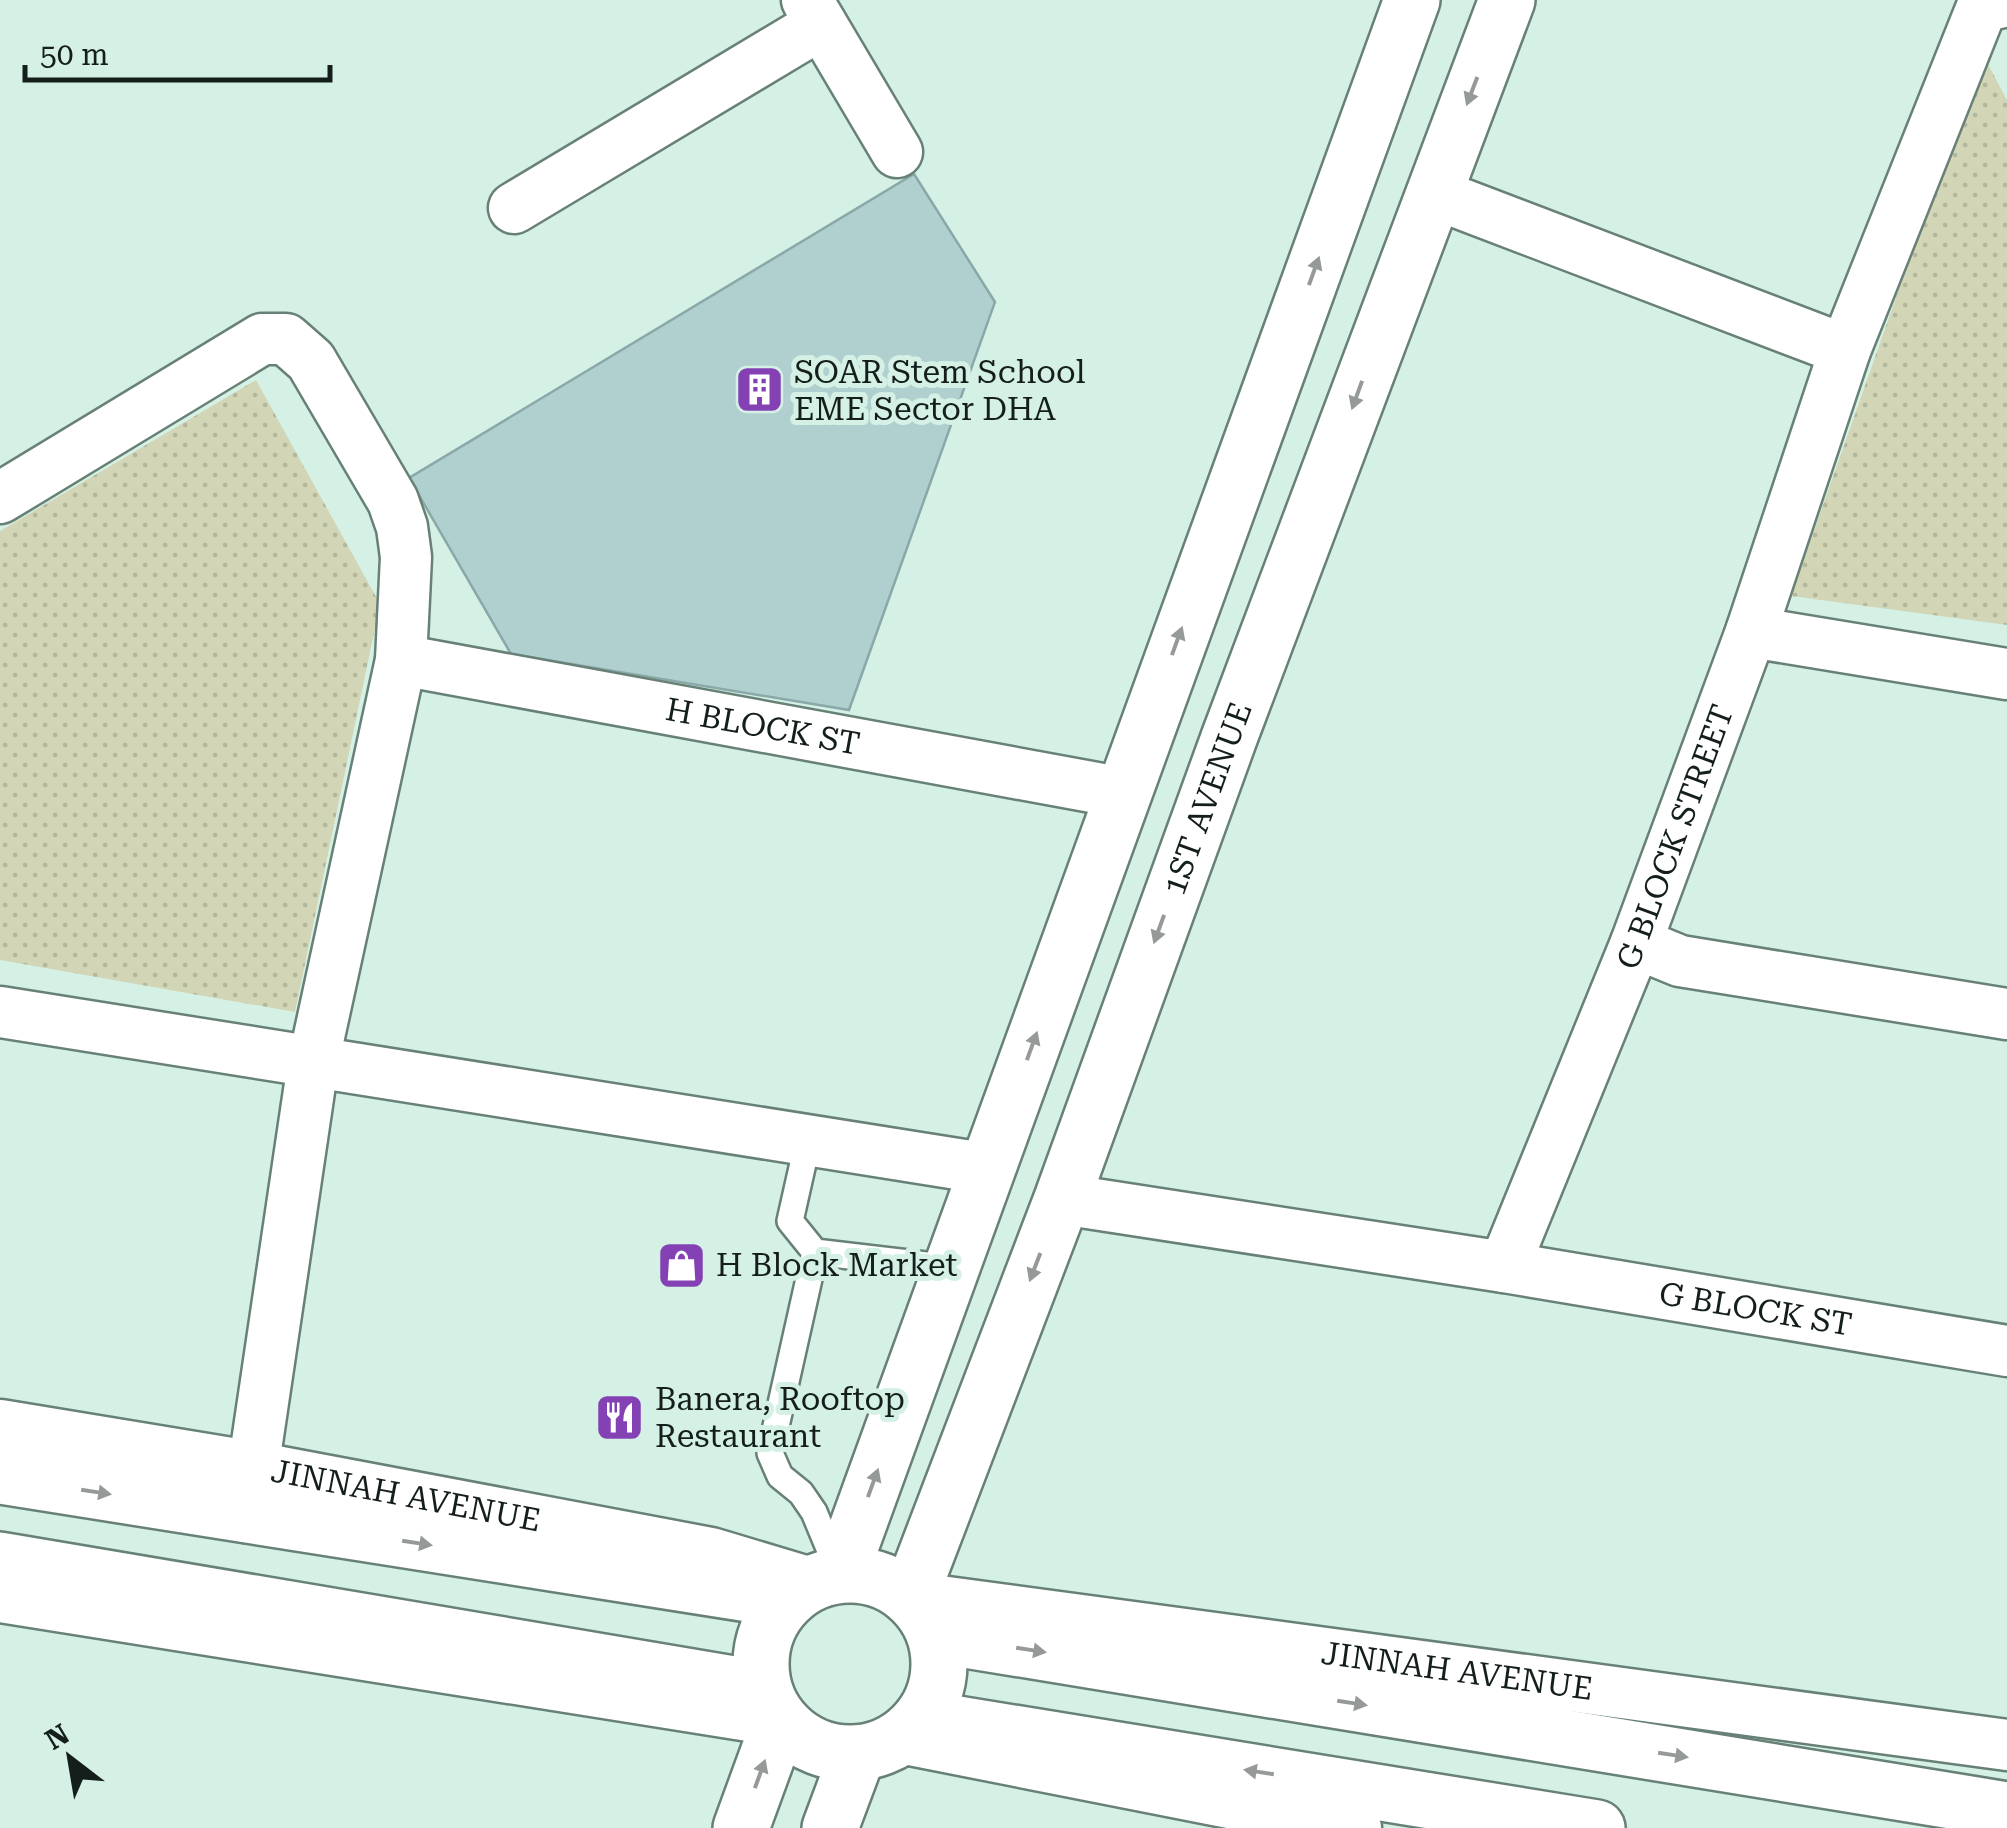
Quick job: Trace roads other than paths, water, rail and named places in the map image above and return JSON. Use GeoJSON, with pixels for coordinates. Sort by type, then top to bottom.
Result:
{"type":"FeatureCollection","features":[{"type":"Feature","properties":{"kind":"street"},"geometry":{"type":"LineString","coordinates":[[1412,0],[952,1268],[812,1586],[768,1627],[760,1657],[772,1705],[796,1736],[836,1753],[893,1736],[1460,1816],[1597,1828]]}},
{"type":"Feature","properties":{"kind":"street","name":"1ST AVENUE"},"geometry":{"type":"LineString","coordinates":[[922,1616],[1084,1136],[1229,738],[1508,0]]}},
{"type":"Feature","properties":{"kind":"street","name":"G BLOCK STREET"},"geometry":{"type":"LineString","coordinates":[[1504,1268],[1636,943],[1751,632],[1846,350],[1982,7],[2007,0]]}},
{"type":"Feature","properties":{"kind":"street"},"geometry":{"type":"LineString","coordinates":[[514,208],[814,12],[897,152]]}},
{"type":"Feature","properties":{"kind":"street"},"geometry":{"type":"LineString","coordinates":[[1433,193],[1846,350]]}},
{"type":"Feature","properties":{"kind":"street"},"geometry":{"type":"LineString","coordinates":[[0,498],[262,339],[286,339],[312,361],[393,502],[402,526],[406,558],[401,660],[313,1064],[251,1492]]}},
{"type":"Feature","properties":{"kind":"street"},"geometry":{"type":"LineString","coordinates":[[1751,632],[2007,674]]}},
{"type":"Feature","properties":{"kind":"street","name":"H BLOCK ST"},"geometry":{"type":"LineString","coordinates":[[401,660],[1124,793]]}},
{"type":"Feature","properties":{"kind":"street"},"geometry":{"type":"LineString","coordinates":[[1150,715],[1229,738]]}},
{"type":"Feature","properties":{"kind":"street"},"geometry":{"type":"LineString","coordinates":[[1636,943],[1680,962],[2007,1014]]}},
{"type":"Feature","properties":{"kind":"street"},"geometry":{"type":"LineString","coordinates":[[0,1012],[988,1169]]}},
{"type":"Feature","properties":{"kind":"street"},"geometry":{"type":"LineString","coordinates":[[1008,1114],[1084,1136]]}},
{"type":"Feature","properties":{"kind":"street"},"geometry":{"type":"LineString","coordinates":[[1062,1199],[1504,1268]]}},
{"type":"Feature","properties":{"kind":"street","name":"G BLOCK ST"},"geometry":{"type":"LineString","coordinates":[[1504,1268],[2007,1351]]}},
{"type":"Feature","properties":{"kind":"street","name":"JINNAH AVENUE"},"geometry":{"type":"LineString","coordinates":[[0,1425],[251,1492],[812,1586]]}},
{"type":"Feature","properties":{"kind":"street","name":"JINNAH AVENUE"},"geometry":{"type":"LineString","coordinates":[[0,1476],[251,1492]]}},
{"type":"Feature","properties":{"kind":"street"},"geometry":{"type":"LineString","coordinates":[[0,1560],[772,1705]]}},
{"type":"Feature","properties":{"kind":"street"},"geometry":{"type":"LineString","coordinates":[[812,1586],[865,1576],[889,1583],[922,1616],[939,1664],[935,1692],[893,1736],[830,1828]]}},
{"type":"Feature","properties":{"kind":"street"},"geometry":{"type":"LineString","coordinates":[[0,1597],[772,1705]]}},
{"type":"Feature","properties":{"kind":"street","name":"JINNAH AVENUE"},"geometry":{"type":"LineString","coordinates":[[922,1616],[2007,1745]]}},
{"type":"Feature","properties":{"kind":"street","name":"JINNAH AVENUE"},"geometry":{"type":"LineString","coordinates":[[922,1616],[2007,1810]]}},
{"type":"Feature","properties":{"kind":"street"},"geometry":{"type":"LineString","coordinates":[[741,1828],[772,1705]]}},
{"type":"Feature","properties":{"kind":"street"},"geometry":{"type":"LineString","coordinates":[[893,1736],[1356,1828]]}},
{"type":"Feature","properties":{"kind":"lane"},"geometry":{"type":"LineString","coordinates":[[808,1141],[790,1222],[815,1252],[952,1268]]}},
{"type":"Feature","properties":{"kind":"lane"},"geometry":{"type":"LineString","coordinates":[[812,1586],[814,1512],[780,1476],[770,1453],[815,1252]]}},
{"type":"Feature","properties":{"kind":"place","name":"SOAR Stem School EME Sector DHA"},"geometry":{"type":"Point","coordinates":[759,390]}},
{"type":"Feature","properties":{"kind":"place","name":"H Block Market"},"geometry":{"type":"Point","coordinates":[681,1265]}},
{"type":"Feature","properties":{"kind":"place","name":"Banera, Rooftop Restaurant"},"geometry":{"type":"Point","coordinates":[620,1417]}}]}
